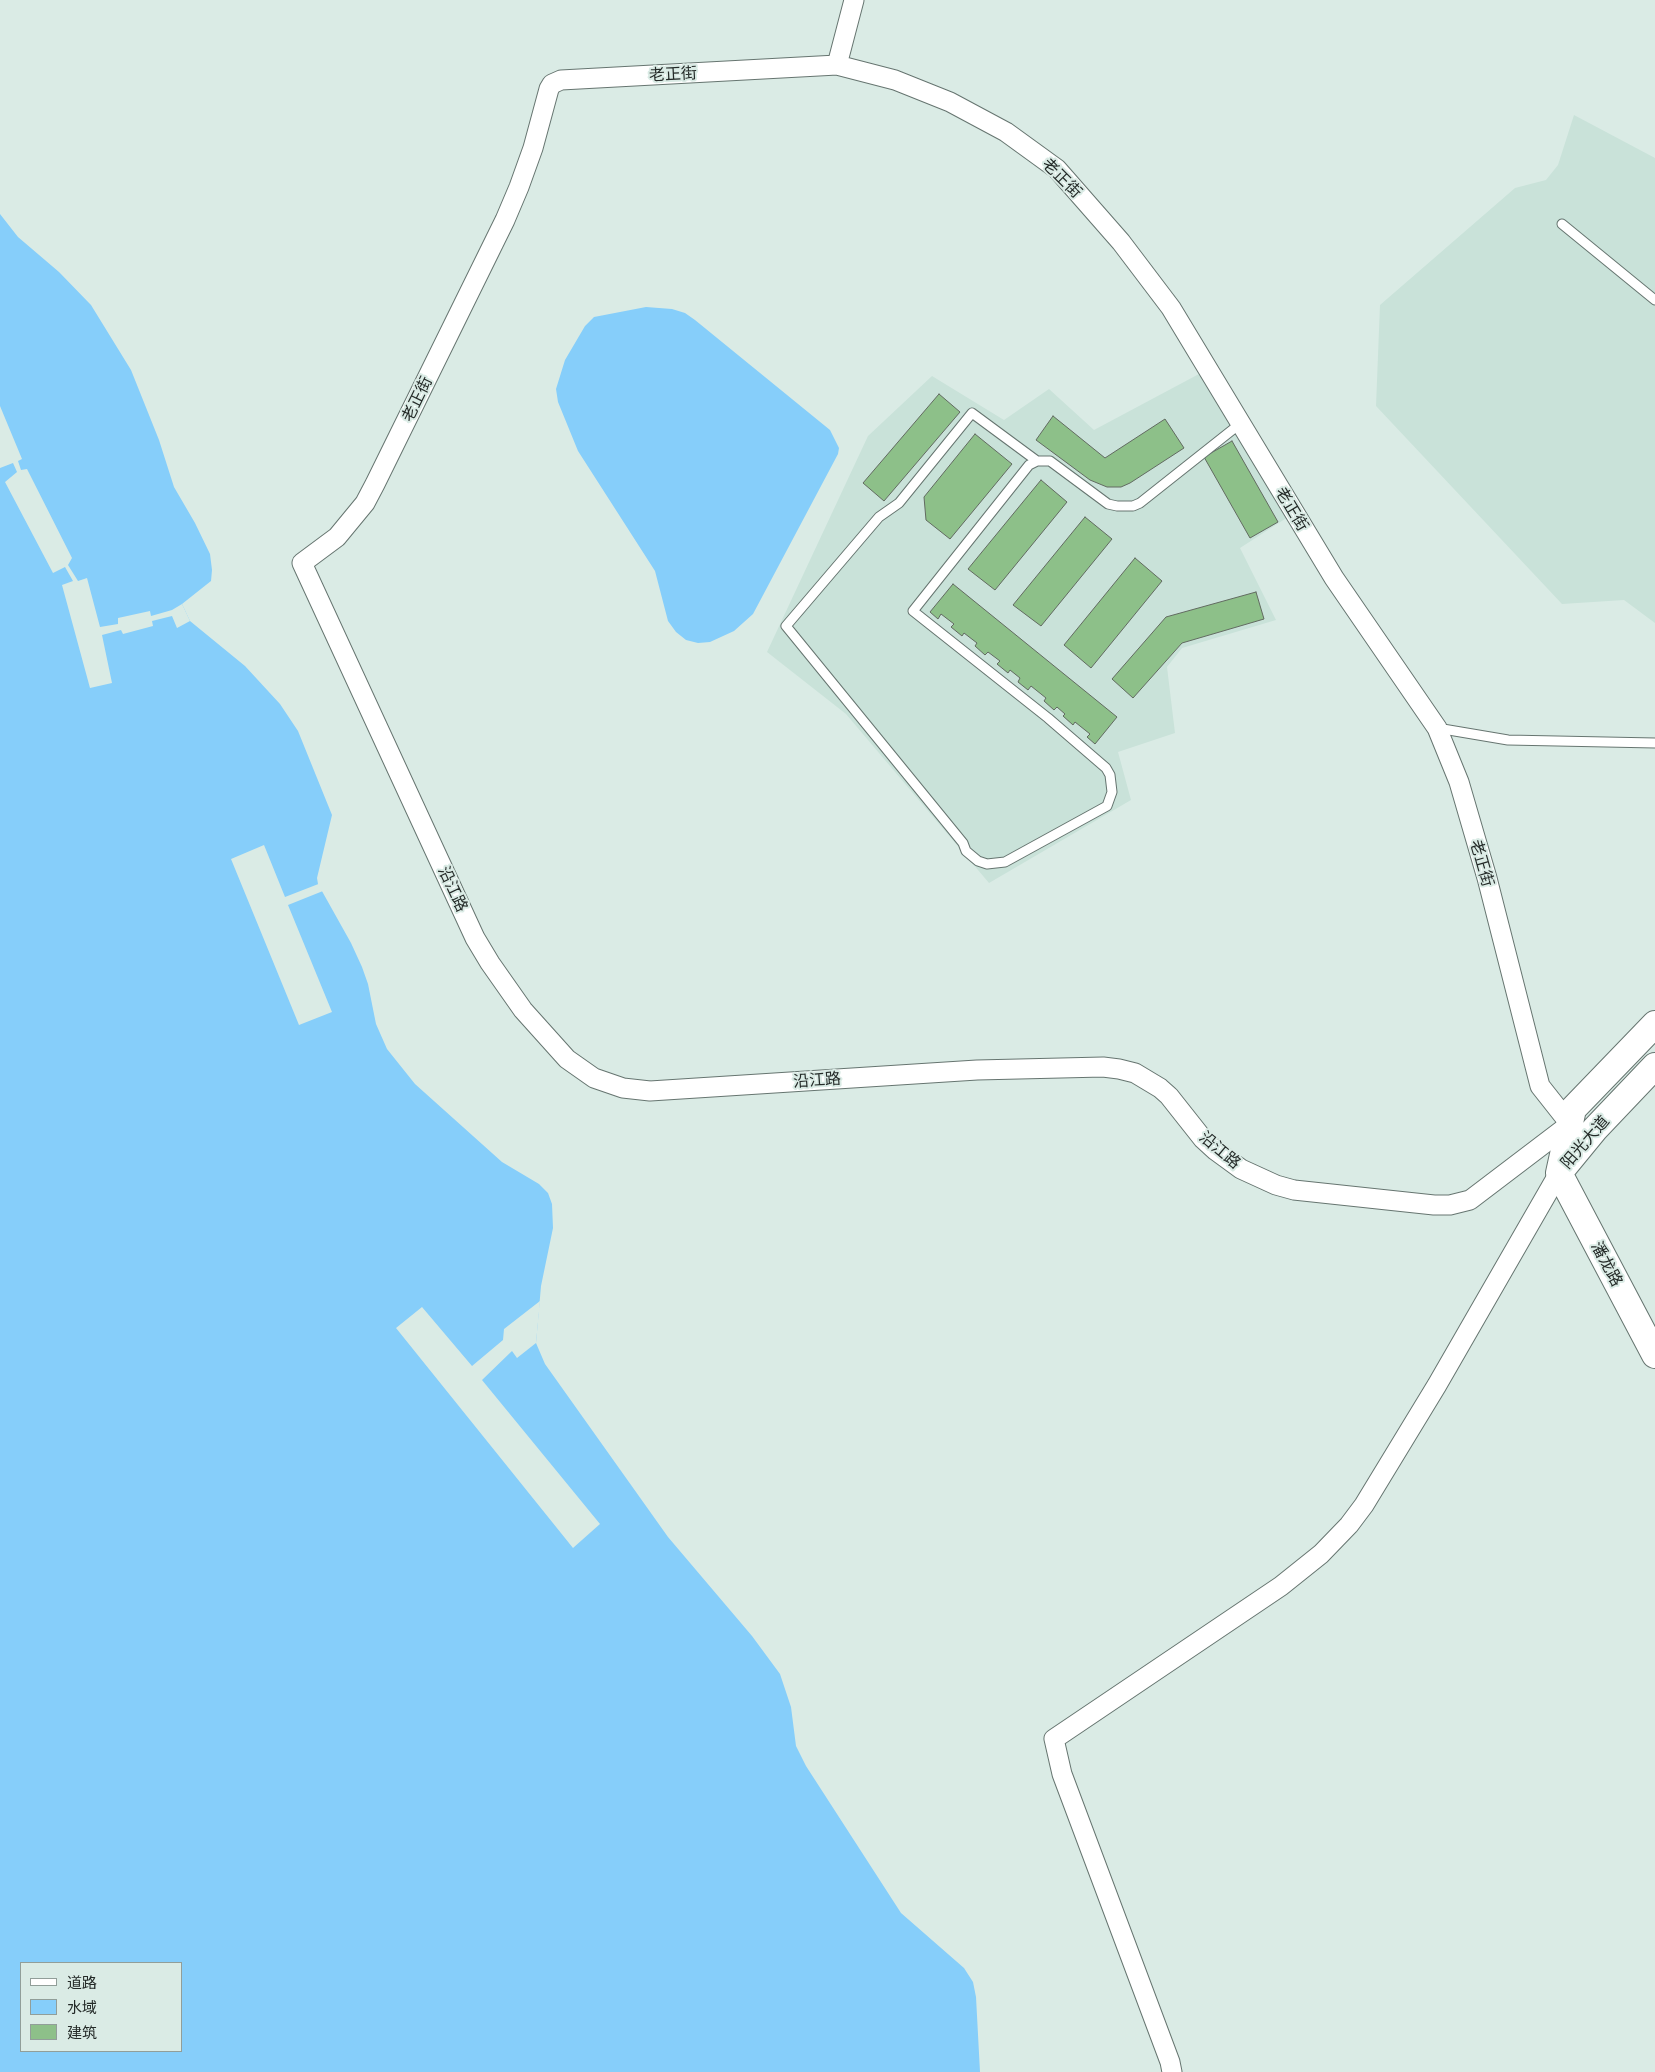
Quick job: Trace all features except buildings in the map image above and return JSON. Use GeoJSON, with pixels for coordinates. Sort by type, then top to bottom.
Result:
{"type":"FeatureCollection","features":[{"type":"Feature","properties":{"kind":"street"},"geometry":{"type":"LineString","coordinates":[[837,65],[854,0]]}},
{"type":"Feature","properties":{"kind":"street","name":"老正街"},"geometry":{"type":"LineString","coordinates":[[302,563],[337,537],[365,503],[376,484],[505,220],[522,179],[552,84],[562,80],[837,65],[895,80],[950,102],[1006,132],[1057,169],[1121,242],[1171,308],[1334,578],[1437,728],[1459,782],[1540,1086],[1570,1124]]}},
{"type":"Feature","properties":{"kind":"street","name":"沿江路"},"geometry":{"type":"LineString","coordinates":[[302,563],[475,938],[506,987],[544,1036],[567,1059],[594,1078],[623,1088],[650,1091],[977,1070],[1119,1069],[1135,1074],[1160,1088],[1169,1096],[1203,1140],[1258,1178],[1294,1190],[1434,1206],[1450,1205],[1470,1200],[1570,1124]]}},
{"type":"Feature","properties":{"kind":"street","name":"阳光大道"},"geometry":{"type":"LineString","coordinates":[[1560,1173],[1574,1109],[1655,1024]]}},
{"type":"Feature","properties":{"kind":"street","name":"阳光大道"},"geometry":{"type":"LineString","coordinates":[[1560,1173],[1595,1129],[1655,1066]]}},
{"type":"Feature","properties":{"kind":"street"},"geometry":{"type":"LineString","coordinates":[[1172,2072],[1170,2062],[1062,1774],[1054,1739],[1281,1586],[1321,1554],[1349,1525],[1364,1506],[1437,1385],[1560,1173]]}},
{"type":"Feature","properties":{"kind":"street","name":"潘龙路"},"geometry":{"type":"LineString","coordinates":[[1560,1173],[1655,1355]]}},
{"type":"Feature","properties":{"kind":"lane"},"geometry":{"type":"LineString","coordinates":[[1562,224],[1655,300]]}},
{"type":"Feature","properties":{"kind":"lane"},"geometry":{"type":"LineString","coordinates":[[1037,461],[972,413],[899,503],[879,517],[786,626],[957,836],[966,850],[978,861],[986,864],[1005,862],[1107,806],[1112,792],[1112,783],[1106,768],[1048,718],[913,612],[1029,465],[1037,461],[1050,461],[1108,504],[1133,506],[1140,503],[1241,423]]}},
{"type":"Feature","properties":{"kind":"lane"},"geometry":{"type":"LineString","coordinates":[[1437,728],[1508,740],[1655,743]]}},
{"type":"Feature","properties":{"kind":"shaded area"},"geometry":{"type":"Polygon","coordinates":[[[1574,115],[1655,158],[1655,623],[1624,600],[1562,604],[1376,406],[1380,305],[1515,188],[1546,180],[1558,165],[1574,115]]]}},
{"type":"Feature","properties":{"kind":"shaded area"},"geometry":{"type":"Polygon","coordinates":[[[1199,374],[1288,517],[1240,548],[1276,620],[1182,648],[1167,667],[1175,733],[1118,752],[1131,800],[989,883],[846,714],[767,652],[868,436],[932,376],[1004,420],[1049,389],[1094,430],[1199,374]]]}},
{"type":"Feature","properties":{"kind":"water"},"geometry":{"type":"Polygon","coordinates":[[[0,214],[18,237],[59,272],[91,305],[131,370],[159,440],[174,487],[210,554],[211,581],[182,604],[190,621],[245,666],[280,704],[298,731],[332,815],[317,878],[318,884],[351,943],[362,967],[368,984],[376,1024],[387,1049],[415,1084],[502,1162],[539,1184],[548,1193],[552,1204],[553,1228],[541,1286],[536,1343],[545,1364],[668,1537],[752,1636],[780,1674],[791,1707],[796,1746],[806,1766],[901,1913],[964,1968],[973,1982],[976,1997],[980,2072],[0,2072],[0,214]]]}},
{"type":"Feature","properties":{"kind":"water"},"geometry":{"type":"Polygon","coordinates":[[[646,307],[672,309],[685,313],[695,320],[830,430],[839,448],[838,454],[753,614],[734,631],[710,642],[698,643],[686,640],[676,632],[668,621],[655,571],[578,451],[558,402],[556,389],[565,360],[585,326],[594,317],[646,307]]]}},
{"type":"Feature","properties":{"kind":"pier"},"geometry":{"type":"Polygon","coordinates":[[[0,406],[22,459],[18,461],[21,470],[27,469],[72,558],[68,565],[78,581],[87,578],[100,627],[118,624],[118,618],[150,611],[151,616],[172,610],[182,604],[190,621],[177,628],[172,616],[152,621],[153,626],[123,634],[121,630],[102,635],[112,683],[90,688],[62,585],[73,581],[65,567],[53,573],[5,482],[17,472],[13,463],[0,468],[0,406]]]}},
{"type":"Feature","properties":{"kind":"pier"},"geometry":{"type":"Polygon","coordinates":[[[264,845],[285,897],[321,883],[323,891],[288,905],[332,1012],[299,1025],[231,859],[264,845]]]}},
{"type":"Feature","properties":{"kind":"pier"},"geometry":{"type":"Polygon","coordinates":[[[540,1301],[536,1343],[517,1358],[512,1351],[482,1380],[600,1524],[573,1548],[396,1328],[422,1307],[472,1366],[503,1340],[504,1329],[540,1301]]]}}]}
